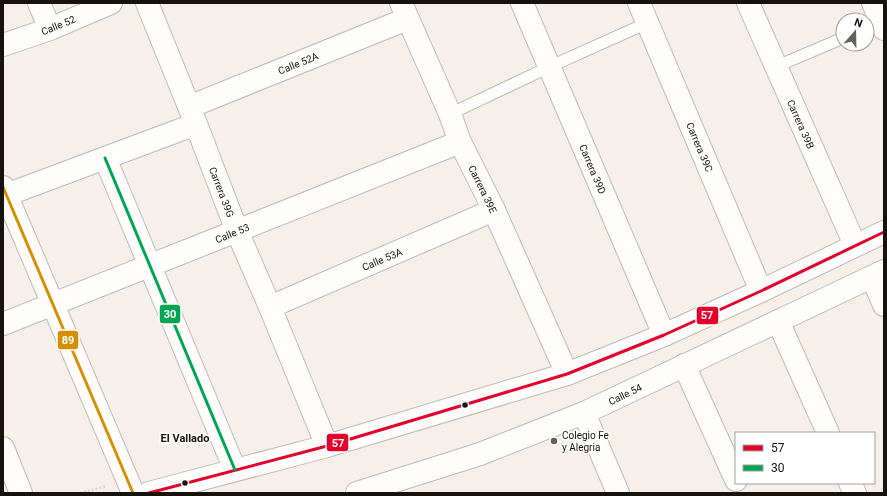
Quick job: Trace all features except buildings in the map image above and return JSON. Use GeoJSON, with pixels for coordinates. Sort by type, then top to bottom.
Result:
{"type":"FeatureCollection","features":[{"type":"Feature","properties":{"kind":"street"},"geometry":{"type":"LineString","coordinates":[[39,3],[50,29]]}},
{"type":"Feature","properties":{"kind":"street","name":"Calle 52"},"geometry":{"type":"LineString","coordinates":[[3,45],[50,29],[111,3]]}},
{"type":"Feature","properties":{"kind":"street","name":"Carrera 39G"},"geometry":{"type":"LineString","coordinates":[[147,3],[193,116],[237,231],[327,446]]}},
{"type":"Feature","properties":{"kind":"street","name":"Carrera 39D"},"geometry":{"type":"LineString","coordinates":[[522,3],[664,336]]}},
{"type":"Feature","properties":{"kind":"street","name":"Carrera 39C"},"geometry":{"type":"LineString","coordinates":[[639,3],[761,291]]}},
{"type":"Feature","properties":{"kind":"street","name":"Carrera 39B"},"geometry":{"type":"LineString","coordinates":[[748,3],[855,245]]}},
{"type":"Feature","properties":{"kind":"street","name":"Calle 52A"},"geometry":{"type":"LineString","coordinates":[[5,191],[104,158],[193,116],[404,11]]}},
{"type":"Feature","properties":{"kind":"street","name":"Carrera 39E"},"geometry":{"type":"LineString","coordinates":[[404,11],[450,114],[460,142],[494,210],[568,374]]}},
{"type":"Feature","properties":{"kind":"street","name":"Calle 53"},"geometry":{"type":"LineString","coordinates":[[3,324],[460,142]]}},
{"type":"Feature","properties":{"kind":"street"},"geometry":{"type":"LineString","coordinates":[[104,158],[235,470]]}},
{"type":"Feature","properties":{"kind":"street"},"geometry":{"type":"LineString","coordinates":[[5,191],[130,487]]}},
{"type":"Feature","properties":{"kind":"street","name":"Calle 53A"},"geometry":{"type":"LineString","coordinates":[[270,307],[494,210]]}},
{"type":"Feature","properties":{"kind":"street"},"geometry":{"type":"LineString","coordinates":[[149,493],[327,446],[568,374],[664,336],[884,232]]}},
{"type":"Feature","properties":{"kind":"street"},"geometry":{"type":"LineString","coordinates":[[878,274],[884,304]]}},
{"type":"Feature","properties":{"kind":"street","name":"Calle 54"},"geometry":{"type":"LineString","coordinates":[[357,493],[480,454],[584,413],[878,274]]}},
{"type":"Feature","properties":{"kind":"street"},"geometry":{"type":"LineString","coordinates":[[778,321],[828,432]]}},
{"type":"Feature","properties":{"kind":"street"},"geometry":{"type":"LineString","coordinates":[[684,365],[735,478]]}},
{"type":"Feature","properties":{"kind":"street"},"geometry":{"type":"LineString","coordinates":[[584,413],[618,493]]}},
{"type":"Feature","properties":{"kind":"street"},"geometry":{"type":"LineString","coordinates":[[3,448],[21,493]]}},
{"type":"Feature","properties":{"kind":"street"},"geometry":{"type":"LineString","coordinates":[[738,484],[742,493]]}},
{"type":"Feature","properties":{"kind":"street"},"geometry":{"type":"LineString","coordinates":[[850,484],[855,493]]}},
{"type":"Feature","properties":{"kind":"lane"},"geometry":{"type":"LineString","coordinates":[[450,114],[647,23]]}},
{"type":"Feature","properties":{"kind":"lane"},"geometry":{"type":"LineString","coordinates":[[776,67],[835,41]]}},
{"type":"Feature","properties":{"kind":"path"},"geometry":{"type":"LineString","coordinates":[[80,493],[130,487]]}},
{"type":"Feature","properties":{"kind":"transit line","name":"30"},"geometry":{"type":"LineString","coordinates":[[105,158],[235,470]]}},
{"type":"Feature","properties":{"kind":"transit line","name":"89"},"geometry":{"type":"LineString","coordinates":[[3,187],[133,493]]}},
{"type":"Feature","properties":{"kind":"transit line","name":"57"},"geometry":{"type":"LineString","coordinates":[[149,493],[327,446],[567,374],[664,335],[761,291],[884,232]]}},
{"type":"Feature","properties":{"kind":"place","name":"Colegio Fe y Alegria"},"geometry":{"type":"Point","coordinates":[554,441]}},
{"type":"Feature","properties":{"kind":"district","name":"El Vallado"},"geometry":{"type":"Point","coordinates":[185,438]}}]}
